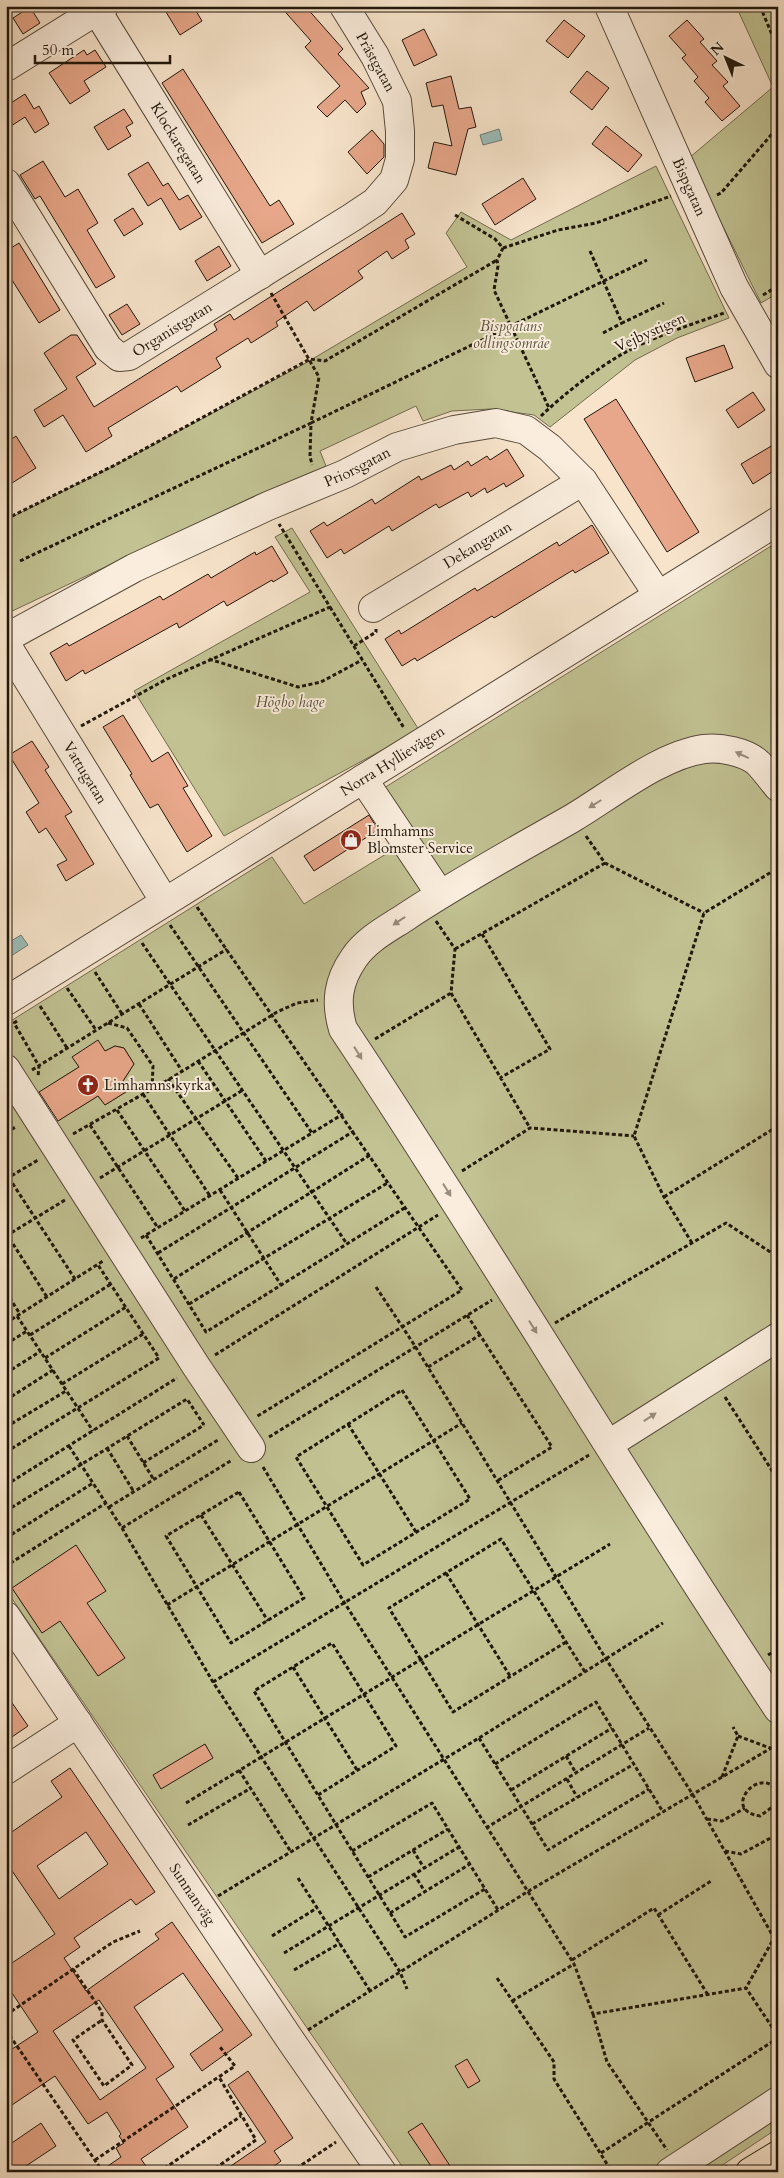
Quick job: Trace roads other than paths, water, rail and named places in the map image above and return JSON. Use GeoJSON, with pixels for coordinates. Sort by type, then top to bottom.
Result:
{"type":"FeatureCollection","features":[{"type":"Feature","properties":{"kind":"main road"},"geometry":{"type":"LineString","coordinates":[[750,2172],[778,2155]]}},
{"type":"Feature","properties":{"kind":"street","name":"Prästgatan"},"geometry":{"type":"LineString","coordinates":[[344,6],[375,56],[397,101],[400,159],[394,180]]}},
{"type":"Feature","properties":{"kind":"street","name":"Bispgatan"},"geometry":{"type":"LineString","coordinates":[[609,6],[744,306],[778,364]]}},
{"type":"Feature","properties":{"kind":"street"},"geometry":{"type":"LineString","coordinates":[[6,67],[101,9]]}},
{"type":"Feature","properties":{"kind":"street","name":"Klockaregatan"},"geometry":{"type":"LineString","coordinates":[[101,9],[260,275]]}},
{"type":"Feature","properties":{"kind":"street","name":"Organistgatan"},"geometry":{"type":"LineString","coordinates":[[6,183],[108,348],[119,357],[129,356],[375,202],[394,180]]}},
{"type":"Feature","properties":{"kind":"street","name":"Priorsgatan"},"geometry":{"type":"LineString","coordinates":[[6,638],[134,568],[268,506],[345,474],[397,447],[454,430],[496,422],[526,430],[550,448],[583,481],[658,596]]}},
{"type":"Feature","properties":{"kind":"street","name":"Dekangatan"},"geometry":{"type":"LineString","coordinates":[[373,608],[583,481]]}},
{"type":"Feature","properties":{"kind":"street","name":"Norra Hyllievägen"},"geometry":{"type":"LineString","coordinates":[[13,1010],[171,915],[363,779],[778,521]]}},
{"type":"Feature","properties":{"kind":"street","name":"Vattugatan"},"geometry":{"type":"LineString","coordinates":[[6,644],[171,915]]}},
{"type":"Feature","properties":{"kind":"street"},"geometry":{"type":"LineString","coordinates":[[778,787],[757,762],[732,751],[706,748],[684,753],[655,767],[574,817],[432,899],[371,940],[355,956],[345,974],[338,1010],[343,1030],[443,1183],[705,1599],[778,1709]]}},
{"type":"Feature","properties":{"kind":"street"},"geometry":{"type":"LineString","coordinates":[[363,779],[432,899]]}},
{"type":"Feature","properties":{"kind":"street"},"geometry":{"type":"LineString","coordinates":[[10,1075],[61,1140],[82,1189],[230,1428]]}},
{"type":"Feature","properties":{"kind":"street"},"geometry":{"type":"LineString","coordinates":[[608,1444],[778,1337]]}},
{"type":"Feature","properties":{"kind":"street","name":"Sunnanväg"},"geometry":{"type":"LineString","coordinates":[[6,1616],[291,2041],[382,2172]]}},
{"type":"Feature","properties":{"kind":"street"},"geometry":{"type":"LineString","coordinates":[[6,1770],[78,1723]]}},
{"type":"Feature","properties":{"kind":"street"},"geometry":{"type":"LineString","coordinates":[[674,2169],[778,2101]]}},
{"type":"Feature","properties":{"kind":"water"},"geometry":{"type":"Polygon","coordinates":[[[499,129],[502,140],[483,145],[480,135],[499,129]]]}},
{"type":"Feature","properties":{"kind":"water"},"geometry":{"type":"Polygon","coordinates":[[[21,935],[28,945],[8,958],[6,944],[21,935]]]}},
{"type":"Feature","properties":{"kind":"place","name":"Limhamns Blomster Service"},"geometry":{"type":"Point","coordinates":[351,840]}},
{"type":"Feature","properties":{"kind":"place","name":"Limhamns kyrka"},"geometry":{"type":"Point","coordinates":[88,1085]}},
{"type":"Feature","properties":{"kind":"park label","name":"Bispgatans odlingsområe"},"geometry":{"type":"Point","coordinates":[511,334]}},
{"type":"Feature","properties":{"kind":"park label","name":"Högbo hage"},"geometry":{"type":"Point","coordinates":[290,702]}}]}
